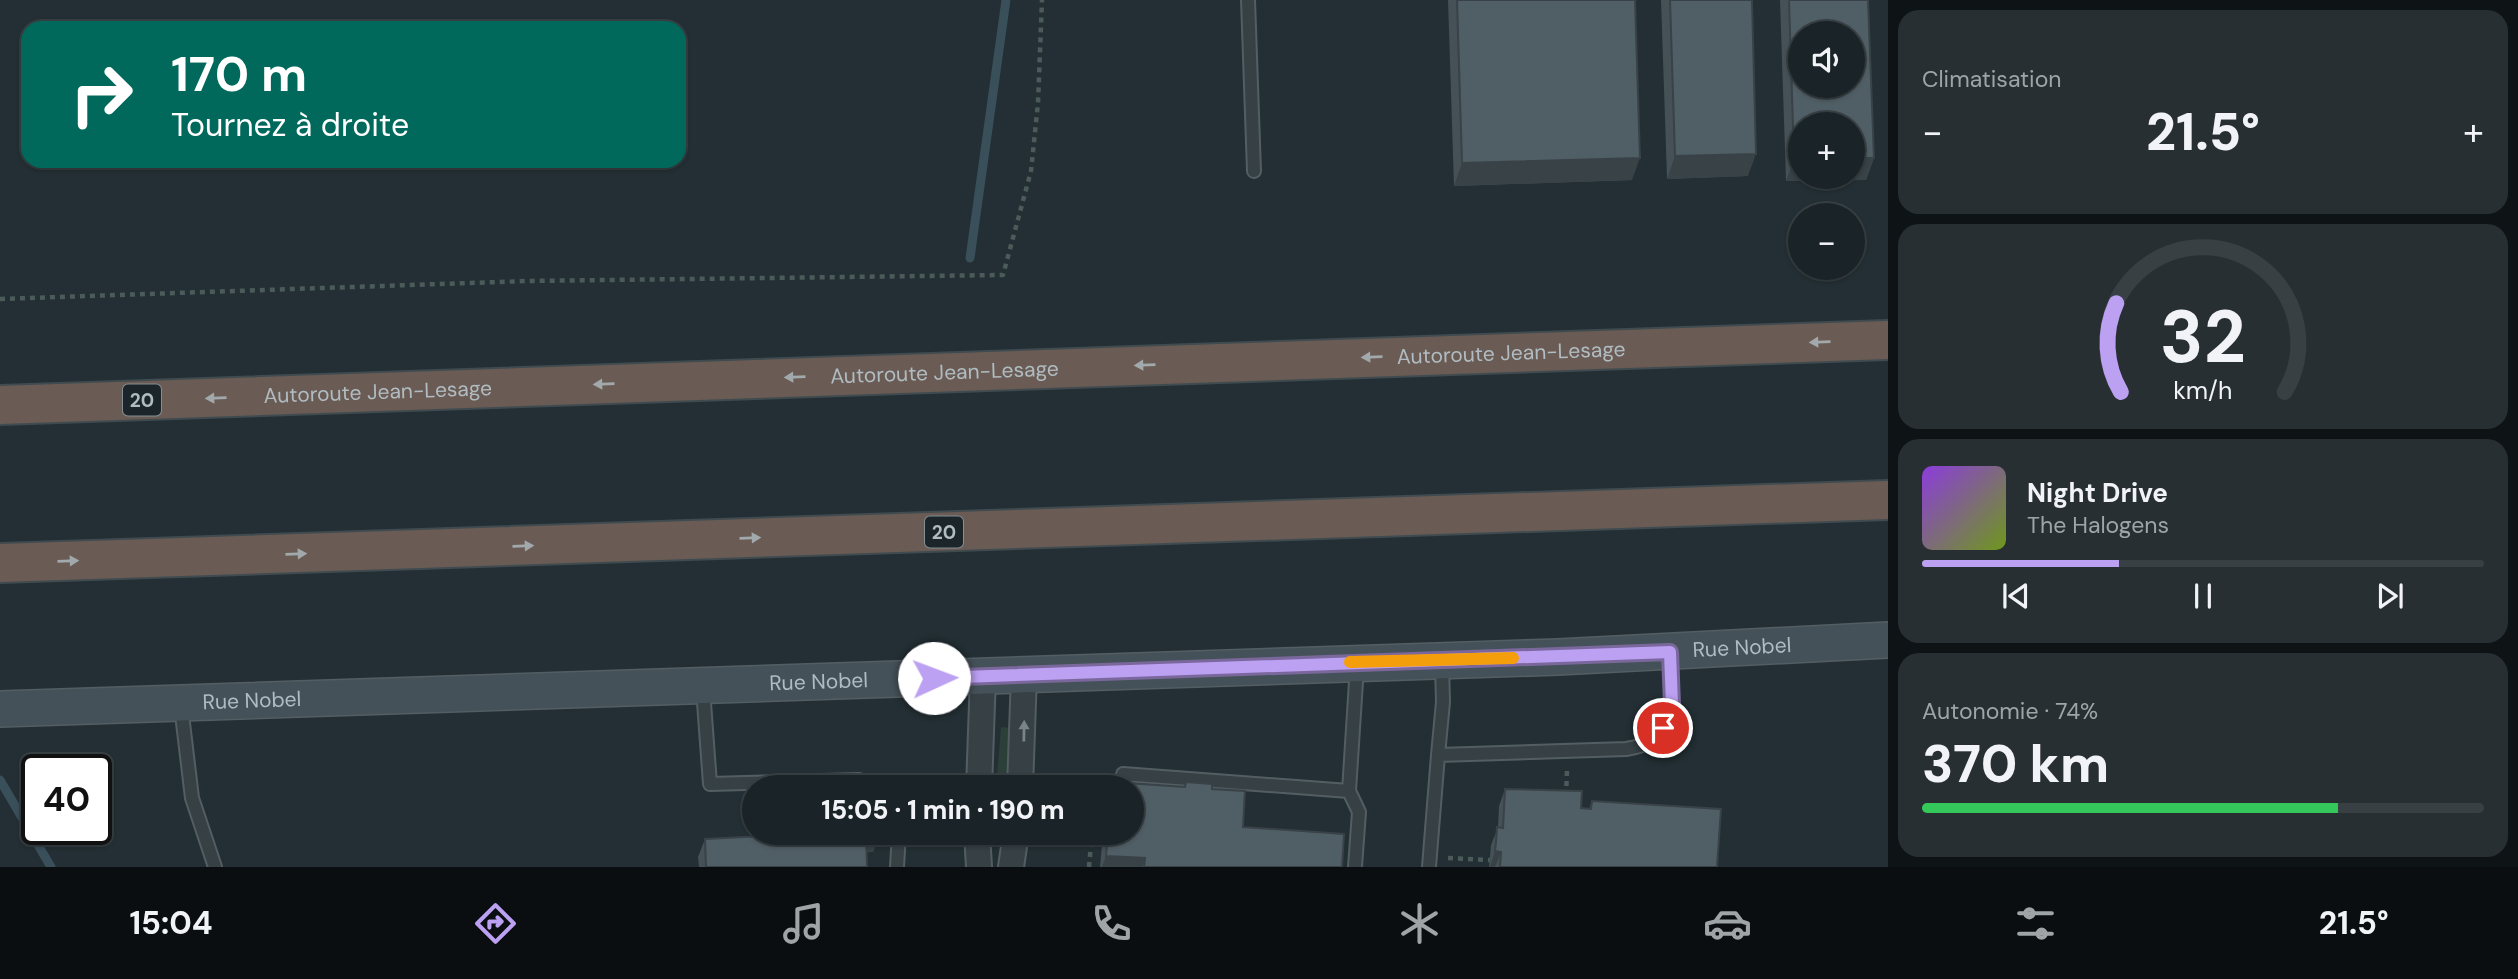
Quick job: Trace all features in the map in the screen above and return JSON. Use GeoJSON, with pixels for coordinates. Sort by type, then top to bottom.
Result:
{"type":"FeatureCollection","features":[{"type":"Feature","properties":{"kind":"highway","name":"Autoroute Jean-Lesage"},"geometry":{"type":"LineString","coordinates":[[0,405],[1888,340]]}},
{"type":"Feature","properties":{"kind":"highway","name":"20"},"geometry":{"type":"LineString","coordinates":[[0,564],[1888,500]]}},
{"type":"Feature","properties":{"kind":"street","name":"Rue Nobel"},"geometry":{"type":"LineString","coordinates":[[0,709],[1670,652],[1888,640]]}},
{"type":"Feature","properties":{"kind":"street"},"geometry":{"type":"LineString","coordinates":[[1020,775],[1024,674]]}},
{"type":"Feature","properties":{"kind":"street"},"geometry":{"type":"LineString","coordinates":[[980,775],[984,676]]}},
{"type":"Feature","properties":{"kind":"street"},"geometry":{"type":"LineString","coordinates":[[978,845],[979,867]]}},
{"type":"Feature","properties":{"kind":"street"},"geometry":{"type":"LineString","coordinates":[[1011,867],[1014,845]]}},
{"type":"Feature","properties":{"kind":"lane"},"geometry":{"type":"LineString","coordinates":[[1248,0],[1254,171]]}},
{"type":"Feature","properties":{"kind":"lane"},"geometry":{"type":"LineString","coordinates":[[1438,755],[1626,749],[1645,745],[1655,739],[1669,718],[1672,694],[1670,652]]}},
{"type":"Feature","properties":{"kind":"lane"},"geometry":{"type":"LineString","coordinates":[[1429,867],[1443,702],[1442,660]]}},
{"type":"Feature","properties":{"kind":"lane"},"geometry":{"type":"LineString","coordinates":[[1355,867],[1359,812],[1349,790],[1357,662]]}},
{"type":"Feature","properties":{"kind":"lane"},"geometry":{"type":"LineString","coordinates":[[703,685],[710,784],[742,783]]}},
{"type":"Feature","properties":{"kind":"lane"},"geometry":{"type":"LineString","coordinates":[[180,703],[192,798],[215,867]]}},
{"type":"Feature","properties":{"kind":"lane"},"geometry":{"type":"LineString","coordinates":[[1123,774],[1349,790]]}},
{"type":"Feature","properties":{"kind":"lane"},"geometry":{"type":"LineString","coordinates":[[897,867],[898,845]]}},
{"type":"Feature","properties":{"kind":"path"},"geometry":{"type":"LineString","coordinates":[[0,299],[528,281],[1003,275],[1031,171],[1038,103],[1042,0]]}},
{"type":"Feature","properties":{"kind":"path"},"geometry":{"type":"LineString","coordinates":[[1566,808],[1567,790]]}},
{"type":"Feature","properties":{"kind":"path"},"geometry":{"type":"LineString","coordinates":[[1090,867],[1091,845]]}},
{"type":"Feature","properties":{"kind":"path"},"geometry":{"type":"LineString","coordinates":[[1473,858],[1490,860]]}},
{"type":"Feature","properties":{"kind":"green space"},"geometry":{"type":"Polygon","coordinates":[[[1001,727],[1012,728],[1008,775],[997,775],[1001,727]]]}},
{"type":"Feature","properties":{"kind":"building"},"geometry":{"type":"Polygon","coordinates":[[[1457,0],[1635,0],[1640,158],[1462,163],[1457,0]]]}},
{"type":"Feature","properties":{"kind":"building"},"geometry":{"type":"Polygon","coordinates":[[[1670,0],[1752,0],[1756,154],[1675,156],[1670,0]]]}},
{"type":"Feature","properties":{"kind":"building"},"geometry":{"type":"Polygon","coordinates":[[[1789,0],[1868,0],[1874,158],[1865,158],[1865,112],[1793,112],[1792,98],[1865,98],[1865,21],[1790,21],[1789,0]]]}},
{"type":"Feature","properties":{"kind":"building"},"geometry":{"type":"Polygon","coordinates":[[[1186,782],[1212,784],[1212,789],[1245,791],[1243,827],[1344,834],[1342,867],[1144,867],[1145,858],[1106,856],[1107,845],[1144,845],[1144,784],[1185,787],[1186,782]]]}},
{"type":"Feature","properties":{"kind":"building"},"geometry":{"type":"Polygon","coordinates":[[[1505,789],[1582,791],[1581,808],[1591,809],[1592,801],[1721,809],[1717,867],[1500,867],[1501,852],[1495,851],[1497,827],[1503,828],[1505,789]]]}},
{"type":"Feature","properties":{"kind":"building"},"geometry":{"type":"Polygon","coordinates":[[[742,837],[742,845],[866,845],[867,867],[706,867],[705,839],[742,837]]]}},
{"type":"Feature","properties":{"kind":"waterway"},"geometry":{"type":"LineString","coordinates":[[970,258],[1006,0]]}},
{"type":"Feature","properties":{"kind":"waterway"},"geometry":{"type":"LineString","coordinates":[[0,780],[51,867]]}},
{"type":"Feature","properties":{"kind":"slow traffic"},"geometry":{"type":"LineString","coordinates":[[1350,662],[1513,658]]}},
{"type":"Feature","properties":{"kind":"route"},"geometry":{"type":"LineString","coordinates":[[934,678],[1670,652],[1672,705],[1663,728]]}}]}
